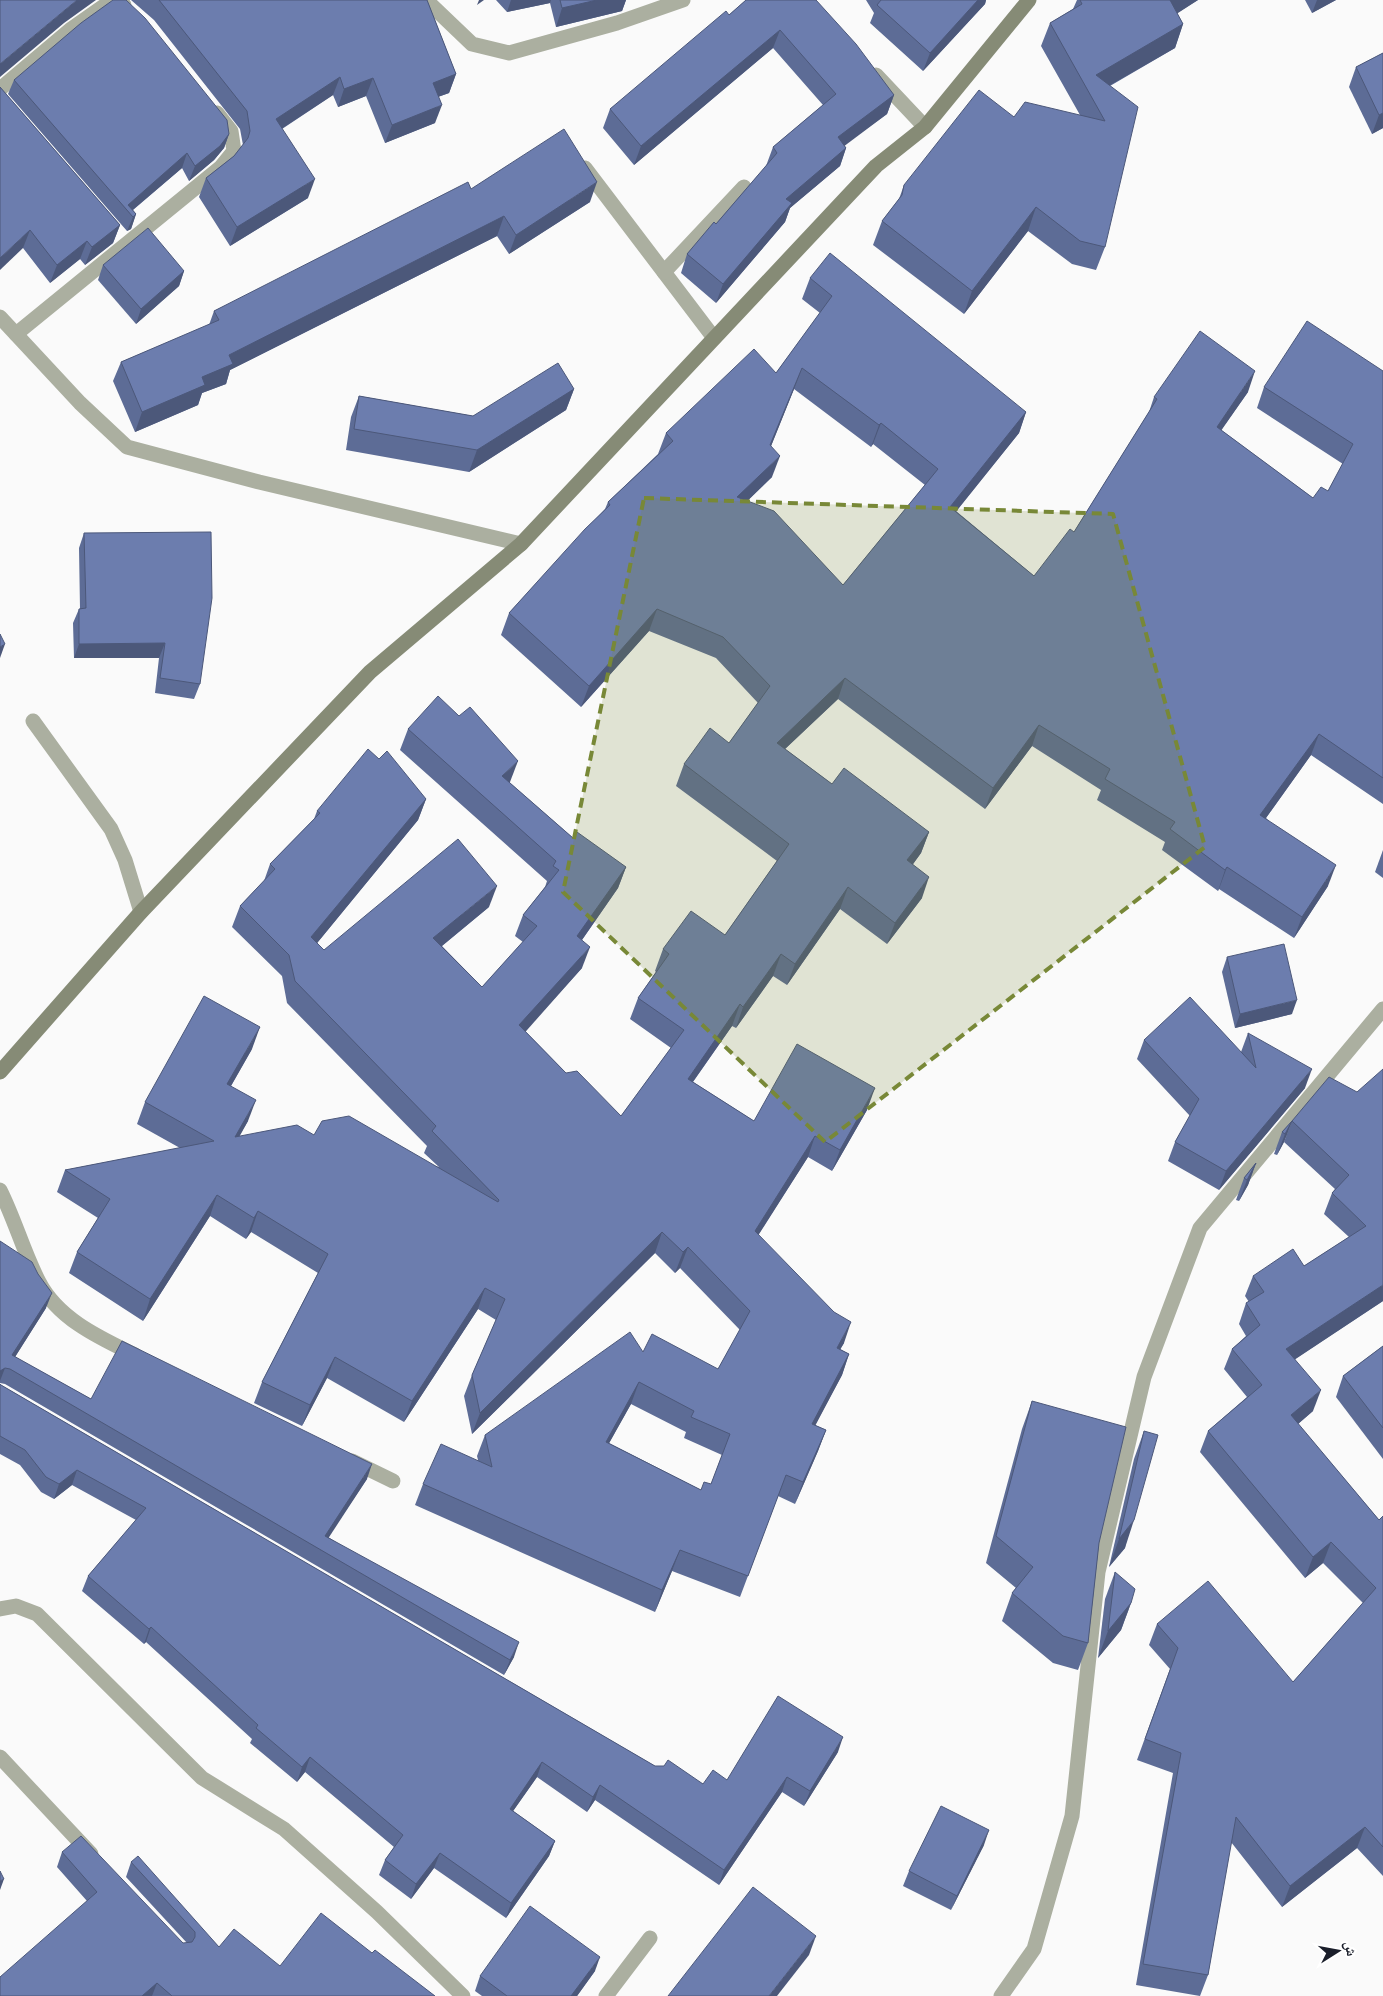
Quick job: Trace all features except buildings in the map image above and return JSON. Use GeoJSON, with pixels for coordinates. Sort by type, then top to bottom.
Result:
{"type":"FeatureCollection","features":[{"type":"Feature","properties":{"kind":"main road"},"geometry":{"type":"LineString","coordinates":[[0,1072],[141,912],[370,672],[521,544],[876,166],[925,126],[1029,0]]}},
{"type":"Feature","properties":{"kind":"street"},"geometry":{"type":"LineString","coordinates":[[426,0],[472,44],[509,53],[617,23],[683,0]]}},
{"type":"Feature","properties":{"kind":"street"},"geometry":{"type":"LineString","coordinates":[[0,89],[70,30],[104,6],[122,3],[135,14]]}},
{"type":"Feature","properties":{"kind":"street"},"geometry":{"type":"LineString","coordinates":[[865,63],[925,126]]}},
{"type":"Feature","properties":{"kind":"street"},"geometry":{"type":"LineString","coordinates":[[16,334],[220,167],[234,150],[231,131],[207,101]]}},
{"type":"Feature","properties":{"kind":"street"},"geometry":{"type":"LineString","coordinates":[[580,161],[714,338]]}},
{"type":"Feature","properties":{"kind":"street"},"geometry":{"type":"LineString","coordinates":[[664,272],[744,187]]}},
{"type":"Feature","properties":{"kind":"street"},"geometry":{"type":"LineString","coordinates":[[113,230],[126,244]]}},
{"type":"Feature","properties":{"kind":"street"},"geometry":{"type":"LineString","coordinates":[[0,317],[80,403],[127,447],[259,482],[521,544]]}},
{"type":"Feature","properties":{"kind":"street"},"geometry":{"type":"LineString","coordinates":[[33,721],[115,836],[125,860],[141,912]]}},
{"type":"Feature","properties":{"kind":"street"},"geometry":{"type":"LineString","coordinates":[[1001,1996],[1034,1949],[1072,1816],[1098,1572],[1144,1376],[1200,1228],[1383,1009]]}},
{"type":"Feature","properties":{"kind":"street"},"geometry":{"type":"LineString","coordinates":[[0,1190],[40,1284],[56,1306],[92,1334],[145,1360]]}},
{"type":"Feature","properties":{"kind":"street"},"geometry":{"type":"LineString","coordinates":[[340,1455],[393,1480]]}},
{"type":"Feature","properties":{"kind":"street"},"geometry":{"type":"LineString","coordinates":[[0,1609],[16,1606],[37,1614],[202,1778],[284,1829],[377,1912],[463,1996]]}},
{"type":"Feature","properties":{"kind":"street"},"geometry":{"type":"LineString","coordinates":[[0,1757],[101,1864]]}},
{"type":"Feature","properties":{"kind":"street"},"geometry":{"type":"LineString","coordinates":[[606,1996],[650,1938]]}},
{"type":"Feature","properties":{"kind":"highlighted area"},"geometry":{"type":"Polygon","coordinates":[[[644,498],[1113,514],[1205,847],[825,1142],[563,892],[644,498]]]}}]}
